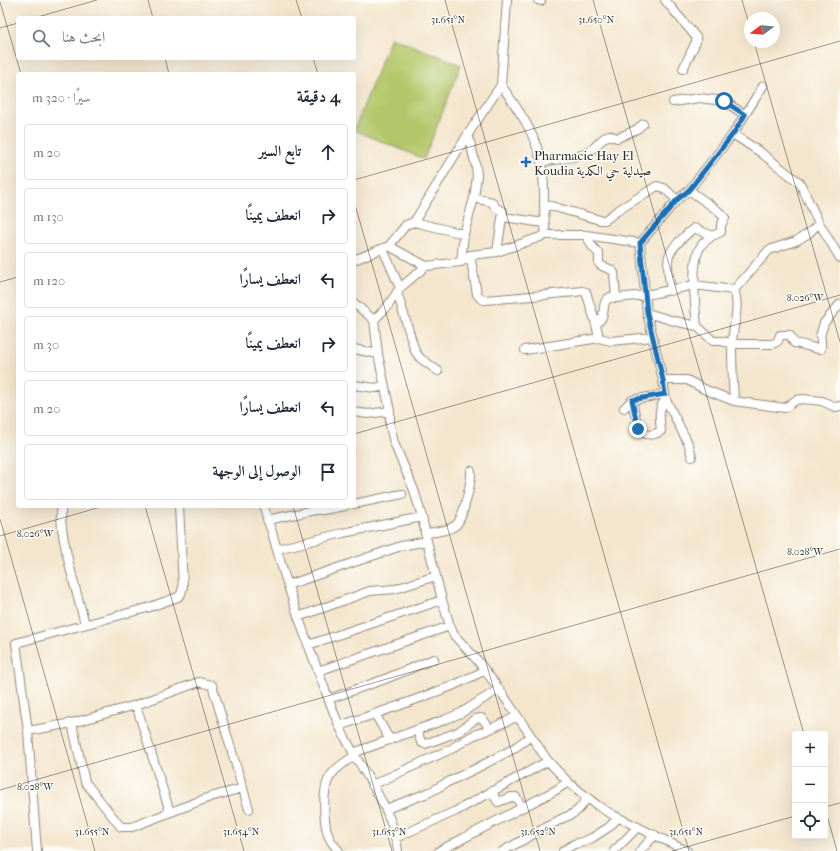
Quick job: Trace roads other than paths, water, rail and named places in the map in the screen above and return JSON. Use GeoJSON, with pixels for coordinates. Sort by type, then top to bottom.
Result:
{"type":"FeatureCollection","features":[{"type":"Feature","properties":{"kind":"street"},"geometry":{"type":"LineString","coordinates":[[414,222],[468,134],[501,85],[507,0]]}},
{"type":"Feature","properties":{"kind":"street"},"geometry":{"type":"LineString","coordinates":[[665,0],[696,37],[696,42],[683,69]]}},
{"type":"Feature","properties":{"kind":"street"},"geometry":{"type":"LineString","coordinates":[[501,85],[527,122],[538,148],[543,174],[544,223],[546,235]]}},
{"type":"Feature","properties":{"kind":"street"},"geometry":{"type":"LineString","coordinates":[[692,457],[689,445],[665,397],[663,380],[647,313],[640,243],[677,200],[689,190],[733,134],[763,86]]}},
{"type":"Feature","properties":{"kind":"street"},"geometry":{"type":"LineString","coordinates":[[673,102],[699,98],[724,101],[745,115]]}},
{"type":"Feature","properties":{"kind":"street"},"geometry":{"type":"LineString","coordinates":[[541,162],[574,157],[588,152],[605,137],[611,135],[617,138],[620,137],[637,129],[643,124]]}},
{"type":"Feature","properties":{"kind":"street"},"geometry":{"type":"LineString","coordinates":[[461,262],[464,234],[474,198],[477,176],[468,134]]}},
{"type":"Feature","properties":{"kind":"street"},"geometry":{"type":"LineString","coordinates":[[733,134],[760,152],[800,184],[819,222],[840,258]]}},
{"type":"Feature","properties":{"kind":"street"},"geometry":{"type":"LineString","coordinates":[[544,204],[600,220],[605,220],[657,186],[664,188],[677,200]]}},
{"type":"Feature","properties":{"kind":"street"},"geometry":{"type":"LineString","coordinates":[[689,190],[717,210],[725,218],[721,225],[721,232],[712,236],[701,246],[698,252],[694,285],[697,326]]}},
{"type":"Feature","properties":{"kind":"street"},"geometry":{"type":"LineString","coordinates":[[474,198],[492,202],[496,208],[503,211],[497,252]]}},
{"type":"Feature","properties":{"kind":"street"},"geometry":{"type":"LineString","coordinates":[[503,216],[544,223]]}},
{"type":"Feature","properties":{"kind":"street"},"geometry":{"type":"LineString","coordinates":[[356,259],[386,247],[406,225],[414,222],[464,234]]}},
{"type":"Feature","properties":{"kind":"street"},"geometry":{"type":"LineString","coordinates":[[734,290],[769,250],[796,240],[809,233],[819,222]]}},
{"type":"Feature","properties":{"kind":"street"},"geometry":{"type":"LineString","coordinates":[[671,291],[668,262],[672,251],[682,238],[694,228],[712,236]]}},
{"type":"Feature","properties":{"kind":"street"},"geometry":{"type":"LineString","coordinates":[[386,247],[426,266],[461,262],[470,255],[497,252],[546,235],[586,235],[640,243]]}},
{"type":"Feature","properties":{"kind":"street"},"geometry":{"type":"LineString","coordinates":[[586,235],[592,246],[599,254],[600,264],[612,270],[614,273],[616,298]]}},
{"type":"Feature","properties":{"kind":"street"},"geometry":{"type":"LineString","coordinates":[[386,247],[415,352],[420,358],[438,371]]}},
{"type":"Feature","properties":{"kind":"street"},"geometry":{"type":"LineString","coordinates":[[470,255],[477,294],[481,299],[485,300],[531,295],[586,292],[599,338]]}},
{"type":"Feature","properties":{"kind":"street"},"geometry":{"type":"LineString","coordinates":[[374,320],[387,307],[398,290],[426,266]]}},
{"type":"Feature","properties":{"kind":"street"},"geometry":{"type":"LineString","coordinates":[[596,324],[601,319],[603,306],[607,298],[610,297],[616,298],[646,295],[694,285],[734,290]]}},
{"type":"Feature","properties":{"kind":"street"},"geometry":{"type":"LineString","coordinates":[[734,290],[737,298],[732,344],[734,401]]}},
{"type":"Feature","properties":{"kind":"street"},"geometry":{"type":"LineString","coordinates":[[647,313],[664,319],[697,326],[713,340],[732,344],[773,344],[778,341],[780,335],[790,335],[794,343],[805,344],[821,349],[820,336],[824,323],[840,304]]}},
{"type":"Feature","properties":{"kind":"street"},"geometry":{"type":"LineString","coordinates":[[356,305],[374,320],[378,354],[390,411],[390,425],[394,443],[414,490],[442,600],[454,635],[478,661],[548,761],[568,782],[598,806],[618,818],[687,851]]}},
{"type":"Feature","properties":{"kind":"street"},"geometry":{"type":"LineString","coordinates":[[525,350],[599,338],[611,341],[653,337]]}},
{"type":"Feature","properties":{"kind":"street"},"geometry":{"type":"LineString","coordinates":[[356,348],[378,354]]}},
{"type":"Feature","properties":{"kind":"street"},"geometry":{"type":"LineString","coordinates":[[663,380],[687,380],[706,390],[734,401],[785,408],[796,400],[803,399],[822,401],[835,407],[840,406]]}},
{"type":"Feature","properties":{"kind":"street"},"geometry":{"type":"LineString","coordinates":[[356,385],[375,388],[385,386]]}},
{"type":"Feature","properties":{"kind":"street"},"geometry":{"type":"LineString","coordinates":[[624,408],[632,400],[665,397]]}},
{"type":"Feature","properties":{"kind":"street"},"geometry":{"type":"LineString","coordinates":[[632,400],[638,429],[649,435],[657,434],[661,431],[661,407],[665,397]]}},
{"type":"Feature","properties":{"kind":"street"},"geometry":{"type":"LineString","coordinates":[[356,412],[368,414],[390,411]]}},
{"type":"Feature","properties":{"kind":"street"},"geometry":{"type":"LineString","coordinates":[[288,585],[451,528],[458,523],[471,484],[471,470]]}},
{"type":"Feature","properties":{"kind":"street"},"geometry":{"type":"LineString","coordinates":[[356,504],[402,494]]}},
{"type":"Feature","properties":{"kind":"street"},"geometry":{"type":"LineString","coordinates":[[62,508],[60,519],[68,558],[85,624]]}},
{"type":"Feature","properties":{"kind":"street"},"geometry":{"type":"LineString","coordinates":[[37,851],[28,731],[16,643],[147,608],[173,599],[181,594],[179,508]]}},
{"type":"Feature","properties":{"kind":"street"},"geometry":{"type":"LineString","coordinates":[[264,508],[298,617],[339,726],[386,809],[398,846],[456,811],[548,761]]}},
{"type":"Feature","properties":{"kind":"street"},"geometry":{"type":"LineString","coordinates":[[267,520],[308,511],[334,508]]}},
{"type":"Feature","properties":{"kind":"street"},"geometry":{"type":"LineString","coordinates":[[277,549],[343,533],[422,517]]}},
{"type":"Feature","properties":{"kind":"street"},"geometry":{"type":"LineString","coordinates":[[298,617],[370,591],[395,589],[436,576]]}},
{"type":"Feature","properties":{"kind":"street"},"geometry":{"type":"LineString","coordinates":[[308,644],[442,600]]}},
{"type":"Feature","properties":{"kind":"street"},"geometry":{"type":"LineString","coordinates":[[318,671],[450,626]]}},
{"type":"Feature","properties":{"kind":"street"},"geometry":{"type":"LineString","coordinates":[[329,699],[385,679],[434,659]]}},
{"type":"Feature","properties":{"kind":"street"},"geometry":{"type":"LineString","coordinates":[[339,726],[452,686],[484,671]]}},
{"type":"Feature","properties":{"kind":"street"},"geometry":{"type":"LineString","coordinates":[[28,731],[72,723],[136,705],[199,682],[212,686],[249,808]]}},
{"type":"Feature","properties":{"kind":"street"},"geometry":{"type":"LineString","coordinates":[[339,851],[331,841],[326,828],[324,810],[326,789],[330,776],[339,766],[354,754],[461,713],[499,689]]}},
{"type":"Feature","properties":{"kind":"street"},"geometry":{"type":"LineString","coordinates":[[136,705],[170,812]]}},
{"type":"Feature","properties":{"kind":"street"},"geometry":{"type":"LineString","coordinates":[[375,714],[390,740]]}},
{"type":"Feature","properties":{"kind":"street"},"geometry":{"type":"LineString","coordinates":[[372,785],[451,749],[472,736],[516,717]]}},
{"type":"Feature","properties":{"kind":"street"},"geometry":{"type":"LineString","coordinates":[[417,730],[421,742],[425,744],[458,732],[475,719],[483,719],[490,729]]}},
{"type":"Feature","properties":{"kind":"street"},"geometry":{"type":"LineString","coordinates":[[72,723],[84,782],[121,827],[132,827],[210,797],[243,788]]}},
{"type":"Feature","properties":{"kind":"street"},"geometry":{"type":"LineString","coordinates":[[386,809],[430,792],[446,782],[513,749],[531,736]]}},
{"type":"Feature","properties":{"kind":"street"},"geometry":{"type":"LineString","coordinates":[[439,851],[556,790],[568,782]]}},
{"type":"Feature","properties":{"kind":"street"},"geometry":{"type":"LineString","coordinates":[[492,791],[498,802],[516,797],[522,807]]}},
{"type":"Feature","properties":{"kind":"street"},"geometry":{"type":"LineString","coordinates":[[503,851],[563,818],[573,815],[582,806],[587,797]]}},
{"type":"Feature","properties":{"kind":"street"},"geometry":{"type":"LineString","coordinates":[[563,851],[574,844],[592,838],[609,827],[618,818]]}},
{"type":"Feature","properties":{"kind":"street"},"geometry":{"type":"LineString","coordinates":[[614,851],[638,827]]}},
{"type":"Feature","properties":{"kind":"street"},"geometry":{"type":"LineString","coordinates":[[640,851],[655,835]]}},
{"type":"Feature","properties":{"kind":"place","name":"Pharmacie Hay El Koudia صيدلية حي الكدية"},"geometry":{"type":"Point","coordinates":[526,162]}}]}
